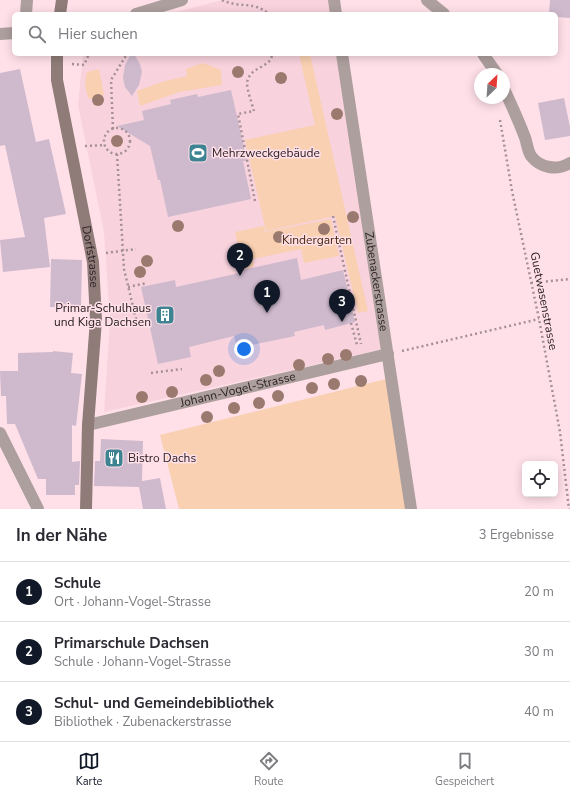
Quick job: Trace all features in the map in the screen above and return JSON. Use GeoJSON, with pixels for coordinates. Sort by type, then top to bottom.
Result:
{"type":"FeatureCollection","features":[{"type":"Feature","properties":{"kind":"street"},"geometry":{"type":"LineString","coordinates":[[26,12],[27,0]]}},
{"type":"Feature","properties":{"kind":"street"},"geometry":{"type":"LineString","coordinates":[[60,12],[62,0]]}},
{"type":"Feature","properties":{"kind":"street"},"geometry":{"type":"LineString","coordinates":[[143,12],[182,0]]}},
{"type":"Feature","properties":{"kind":"street"},"geometry":{"type":"LineString","coordinates":[[334,0],[336,12]]}},
{"type":"Feature","properties":{"kind":"street"},"geometry":{"type":"LineString","coordinates":[[427,0],[442,12]]}},
{"type":"Feature","properties":{"kind":"street"},"geometry":{"type":"LineString","coordinates":[[0,34],[12,33]]}},
{"type":"Feature","properties":{"kind":"street","name":"Zubenackerstrasse"},"geometry":{"type":"LineString","coordinates":[[342,56],[411,509]]}},
{"type":"Feature","properties":{"kind":"street"},"geometry":{"type":"LineString","coordinates":[[484,56],[493,68]]}},
{"type":"Feature","properties":{"kind":"street","name":"Dorfstrasse"},"geometry":{"type":"LineString","coordinates":[[57,58],[58,80],[93,262],[96,320],[88,425],[86,509]]}},
{"type":"Feature","properties":{"kind":"street"},"geometry":{"type":"LineString","coordinates":[[510,103],[524,135],[530,155],[540,164],[553,168],[565,166],[570,163]]}},
{"type":"Feature","properties":{"kind":"street","name":"Johann-Vogel-Strasse"},"geometry":{"type":"LineString","coordinates":[[88,425],[388,354]]}},
{"type":"Feature","properties":{"kind":"street"},"geometry":{"type":"LineString","coordinates":[[0,433],[38,509]]}},
{"type":"Feature","properties":{"kind":"path"},"geometry":{"type":"LineString","coordinates":[[222,0],[228,2],[246,1]]}},
{"type":"Feature","properties":{"kind":"path"},"geometry":{"type":"LineString","coordinates":[[263,6],[268,12]]}},
{"type":"Feature","properties":{"kind":"path"},"geometry":{"type":"LineString","coordinates":[[57,58],[84,65],[88,56]]}},
{"type":"Feature","properties":{"kind":"path"},"geometry":{"type":"LineString","coordinates":[[113,129],[112,80],[126,56]]}},
{"type":"Feature","properties":{"kind":"path"},"geometry":{"type":"LineString","coordinates":[[255,201],[238,114],[254,111],[247,84],[250,75],[257,68],[269,63],[273,56]]}},
{"type":"Feature","properties":{"kind":"path","name":"Guetwasenstrasse"},"geometry":{"type":"LineString","coordinates":[[499,113],[512,191],[539,319],[560,432],[569,509]]}},
{"type":"Feature","properties":{"kind":"path"},"geometry":{"type":"LineString","coordinates":[[113,129],[121,129],[127,132],[130,139],[129,146],[125,152],[117,154],[110,152],[105,145],[104,139],[113,129]]}},
{"type":"Feature","properties":{"kind":"path"},"geometry":{"type":"LineString","coordinates":[[70,146],[105,145]]}},
{"type":"Feature","properties":{"kind":"path"},"geometry":{"type":"LineString","coordinates":[[117,154],[123,251],[128,287],[136,319]]}},
{"type":"Feature","properties":{"kind":"path"},"geometry":{"type":"LineString","coordinates":[[333,216],[362,344],[357,345],[352,323]]}},
{"type":"Feature","properties":{"kind":"path"},"geometry":{"type":"LineString","coordinates":[[92,254],[136,249]]}},
{"type":"Feature","properties":{"kind":"path"},"geometry":{"type":"LineString","coordinates":[[531,283],[570,279]]}},
{"type":"Feature","properties":{"kind":"path"},"geometry":{"type":"LineString","coordinates":[[128,287],[146,283]]}},
{"type":"Feature","properties":{"kind":"path"},"geometry":{"type":"LineString","coordinates":[[388,354],[539,319]]}},
{"type":"Feature","properties":{"kind":"path"},"geometry":{"type":"LineString","coordinates":[[151,373],[182,369]]}},
{"type":"Feature","properties":{"kind":"shaded area"},"geometry":{"type":"Polygon","coordinates":[[[222,0],[330,0],[332,12],[177,12],[222,0]]]}},
{"type":"Feature","properties":{"kind":"shaded area"},"geometry":{"type":"Polygon","coordinates":[[[83,56],[338,56],[383,349],[104,412],[110,320],[104,232],[78,105],[83,56]]]}},
{"type":"Feature","properties":{"kind":"green space"},"geometry":{"type":"Polygon","coordinates":[[[299,56],[310,56],[368,311],[358,313],[335,216],[266,231],[245,140],[315,125],[299,56]]]}},
{"type":"Feature","properties":{"kind":"green space"},"geometry":{"type":"Polygon","coordinates":[[[203,63],[221,70],[222,85],[179,92],[140,106],[137,91],[165,81],[187,76],[186,69],[203,63]]]}},
{"type":"Feature","properties":{"kind":"green space"},"geometry":{"type":"Polygon","coordinates":[[[99,69],[104,95],[89,99],[85,86],[87,72],[99,69]]]}},
{"type":"Feature","properties":{"kind":"green space","name":"Kindergarten"},"geometry":{"type":"Polygon","coordinates":[[[331,219],[339,256],[304,263],[301,249],[253,259],[254,267],[243,269],[235,232],[264,226],[265,232],[331,219]]]}},
{"type":"Feature","properties":{"kind":"green space"},"geometry":{"type":"Polygon","coordinates":[[[386,379],[406,509],[179,509],[160,435],[386,379]]]}},
{"type":"Feature","properties":{"kind":"building"},"geometry":{"type":"Polygon","coordinates":[[[550,0],[570,0],[570,18],[558,17],[558,12],[549,12],[550,0]]]}},
{"type":"Feature","properties":{"kind":"building"},"geometry":{"type":"Polygon","coordinates":[[[130,56],[135,56],[140,64],[142,72],[139,85],[132,96],[125,87],[123,78],[125,65],[130,56]]]}},
{"type":"Feature","properties":{"kind":"building"},"geometry":{"type":"Polygon","coordinates":[[[20,69],[36,142],[49,139],[66,214],[44,218],[50,267],[3,272],[0,240],[25,237],[5,145],[0,146],[0,73],[20,69]]]}},
{"type":"Feature","properties":{"kind":"building","name":"Mehrzweckgebäude"},"geometry":{"type":"Polygon","coordinates":[[[231,90],[247,161],[243,161],[251,199],[168,217],[160,180],[158,180],[150,146],[117,126],[144,120],[142,111],[171,104],[170,100],[197,94],[198,97],[231,90]]]}},
{"type":"Feature","properties":{"kind":"building"},"geometry":{"type":"Polygon","coordinates":[[[564,98],[570,127],[570,136],[545,140],[538,103],[564,98]]]}},
{"type":"Feature","properties":{"kind":"building"},"geometry":{"type":"Polygon","coordinates":[[[297,258],[301,280],[343,270],[355,322],[325,330],[324,325],[294,332],[295,336],[237,348],[234,336],[189,347],[191,357],[158,364],[141,287],[175,280],[176,287],[244,272],[243,270],[297,258]]]}},
{"type":"Feature","properties":{"kind":"building"},"geometry":{"type":"Polygon","coordinates":[[[51,259],[82,260],[81,308],[50,307],[51,259]]]}},
{"type":"Feature","properties":{"kind":"building"},"geometry":{"type":"Polygon","coordinates":[[[53,351],[73,353],[71,373],[82,374],[76,426],[72,425],[72,462],[80,461],[79,485],[75,485],[75,495],[46,495],[46,479],[38,479],[15,424],[7,424],[6,396],[1,396],[0,371],[18,371],[18,353],[53,351]]]}},
{"type":"Feature","properties":{"kind":"building"},"geometry":{"type":"Polygon","coordinates":[[[101,439],[143,441],[142,481],[160,478],[166,509],[143,509],[139,487],[94,486],[95,461],[100,461],[101,439]]]}},
{"type":"Feature","properties":{"kind":"place","name":"Mehrzweckgebäude"},"geometry":{"type":"Point","coordinates":[198,153]}},
{"type":"Feature","properties":{"kind":"place","name":"Primarschule Dachsen"},"geometry":{"type":"Point","coordinates":[240,276]}},
{"type":"Feature","properties":{"kind":"place","name":"Schule"},"geometry":{"type":"Point","coordinates":[267,313]}},
{"type":"Feature","properties":{"kind":"place","name":"Primar-Schulhaus und Kiga Dachsen"},"geometry":{"type":"Point","coordinates":[165,315]}},
{"type":"Feature","properties":{"kind":"place","name":"Schul- und Gemeindebibliothek"},"geometry":{"type":"Point","coordinates":[342,322]}},
{"type":"Feature","properties":{"kind":"place","name":"Bistro Dachs"},"geometry":{"type":"Point","coordinates":[114,458]}}]}
